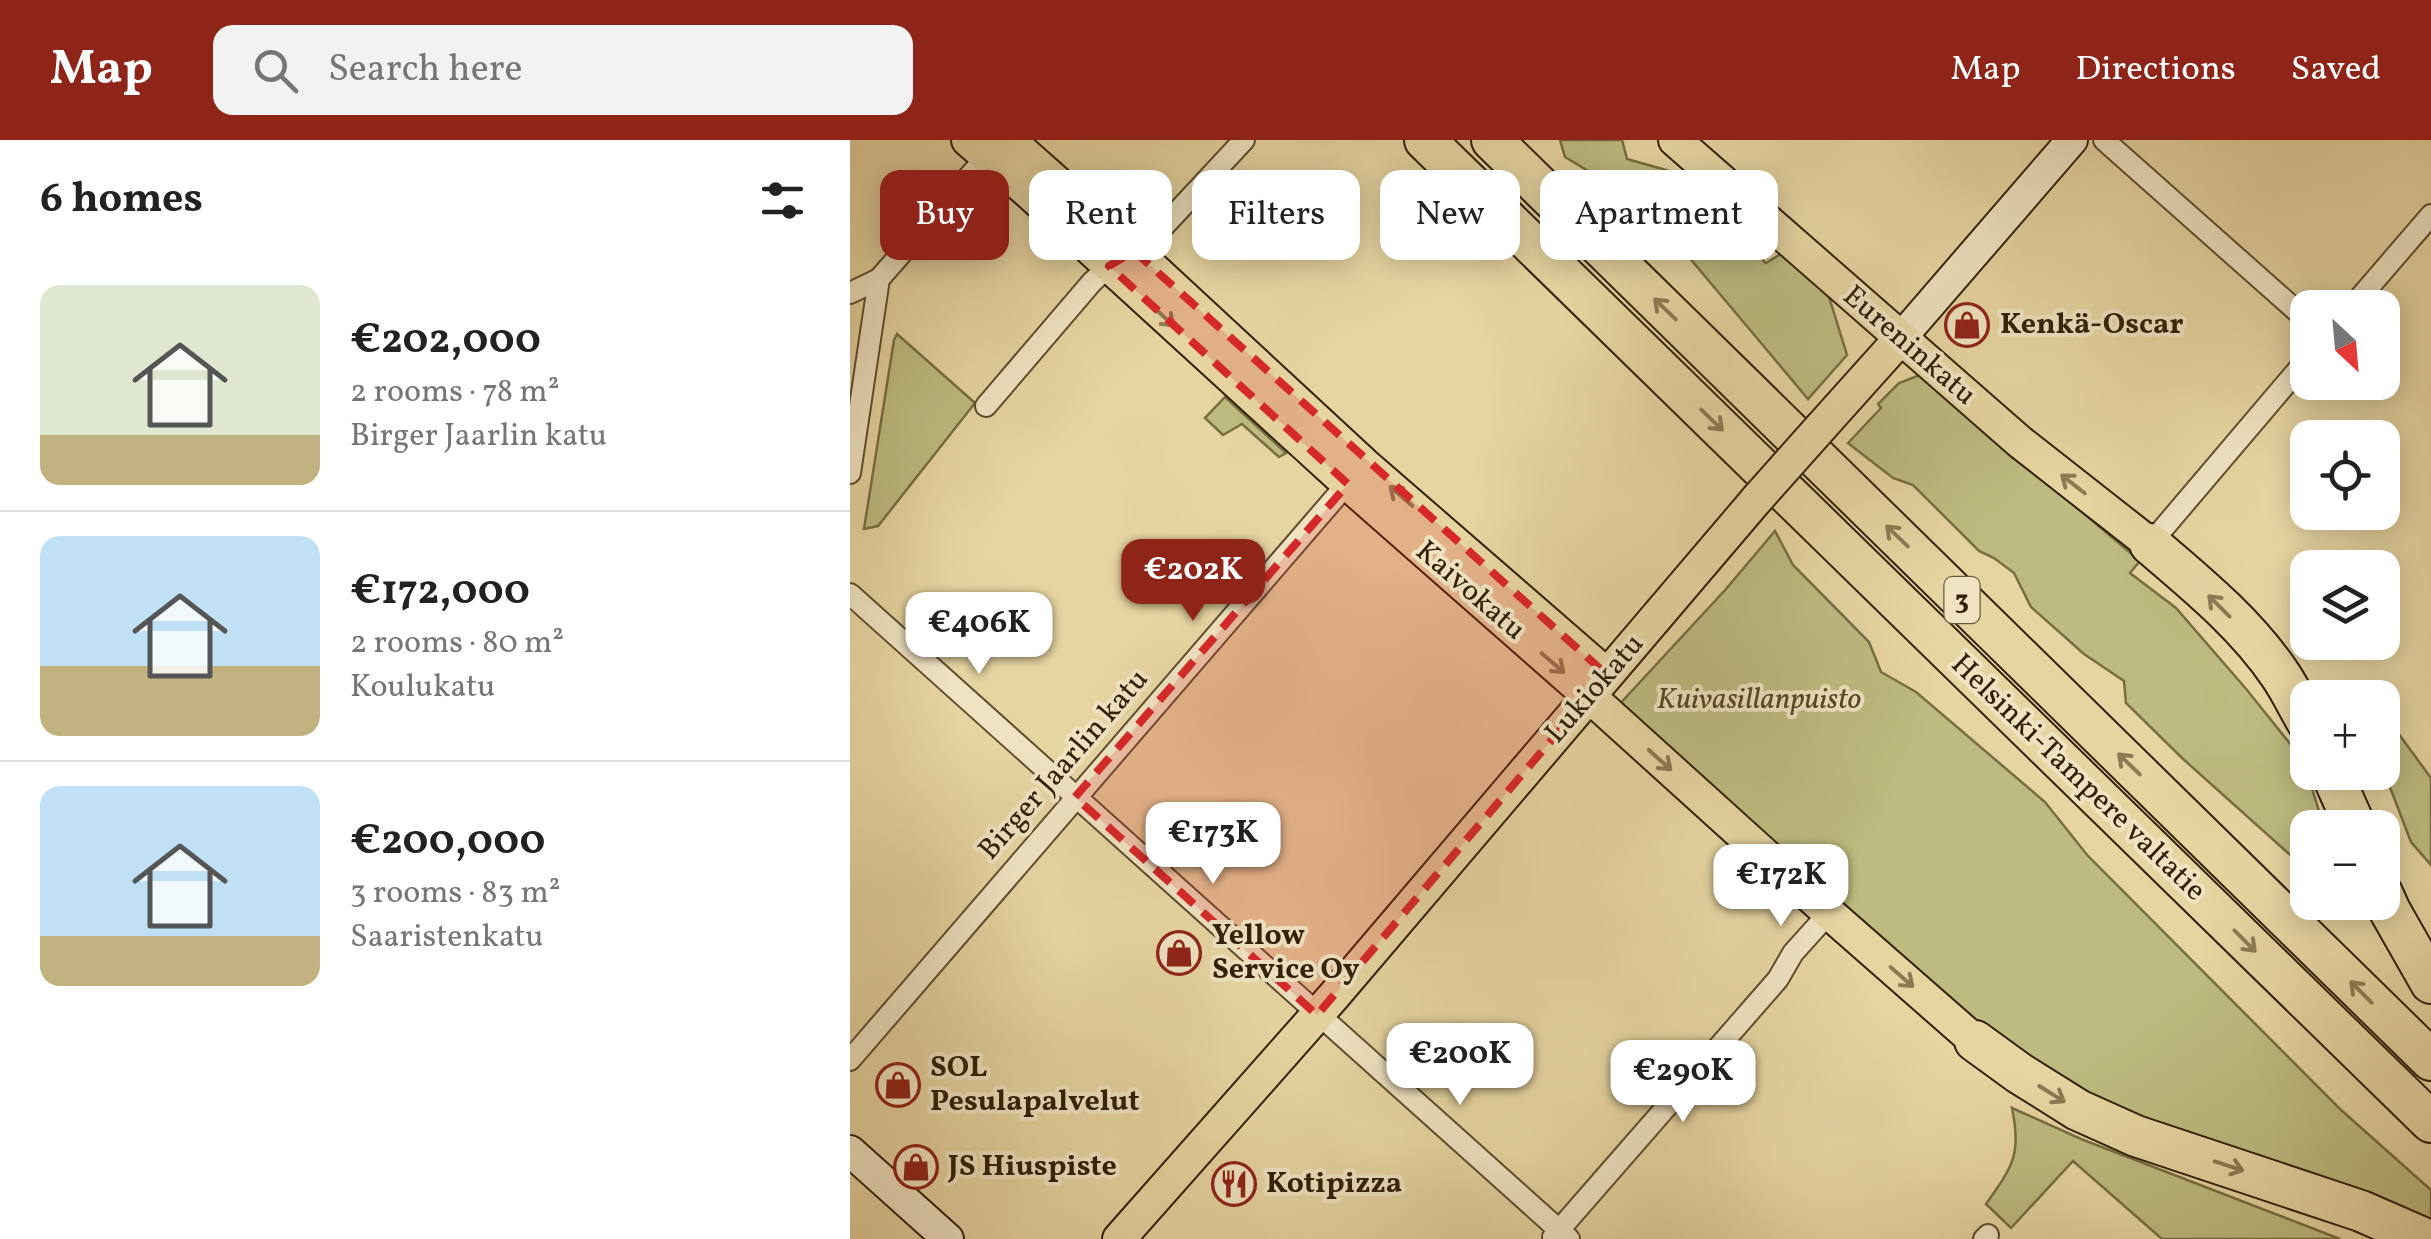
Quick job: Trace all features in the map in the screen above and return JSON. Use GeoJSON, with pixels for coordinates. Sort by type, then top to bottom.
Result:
{"type":"FeatureCollection","features":[{"type":"Feature","properties":{"kind":"highway","name":"Helsinki-Tampere valtatie"},"geometry":{"type":"LineString","coordinates":[[1425,140],[2431,1122]]}},
{"type":"Feature","properties":{"kind":"highway","name":"Helsinki-Tampere valtatie"},"geometry":{"type":"LineString","coordinates":[[1492,140],[2431,1060]]}},
{"type":"Feature","properties":{"kind":"highway"},"geometry":{"type":"LineString","coordinates":[[2150,544],[2242,629],[2290,692]]}},
{"type":"Feature","properties":{"kind":"highway"},"geometry":{"type":"LineString","coordinates":[[2395,920],[2431,982]]}},
{"type":"Feature","properties":{"kind":"highway"},"geometry":{"type":"LineString","coordinates":[[1975,1042],[2078,1110],[2136,1136],[2360,1211],[2425,1239]]}},
{"type":"Feature","properties":{"kind":"main road","name":"Eureninkatu"},"geometry":{"type":"LineString","coordinates":[[1675,140],[2020,442],[2150,544]]}},
{"type":"Feature","properties":{"kind":"main road","name":"Kaivokatu"},"geometry":{"type":"LineString","coordinates":[[999,144],[1029,172]]}},
{"type":"Feature","properties":{"kind":"main road","name":"Kaivokatu"},"geometry":{"type":"LineString","coordinates":[[1122,260],[1356,474],[1598,685],[1829,913],[1975,1042]]}},
{"type":"Feature","properties":{"kind":"main road","name":"Lukiokatu"},"geometry":{"type":"LineString","coordinates":[[1119,1239],[1317,1015],[1757,499],[1900,339]]}},
{"type":"Feature","properties":{"kind":"street"},"geometry":{"type":"LineString","coordinates":[[1172,217],[1244,140]]}},
{"type":"Feature","properties":{"kind":"street","name":"Lukiokatu"},"geometry":{"type":"LineString","coordinates":[[1900,339],[2072,140]]}},
{"type":"Feature","properties":{"kind":"street"},"geometry":{"type":"LineString","coordinates":[[2104,140],[2290,305]]}},
{"type":"Feature","properties":{"kind":"street"},"geometry":{"type":"LineString","coordinates":[[850,292],[879,279],[999,144]]}},
{"type":"Feature","properties":{"kind":"street"},"geometry":{"type":"LineString","coordinates":[[2366,290],[2431,215]]}},
{"type":"Feature","properties":{"kind":"street"},"geometry":{"type":"LineString","coordinates":[[986,406],[1092,282],[1120,260]]}},
{"type":"Feature","properties":{"kind":"street"},"geometry":{"type":"LineString","coordinates":[[850,473],[879,279]]}},
{"type":"Feature","properties":{"kind":"street"},"geometry":{"type":"LineString","coordinates":[[2150,544],[2290,379]]}},
{"type":"Feature","properties":{"kind":"street","name":"Birger Jaarlin katu"},"geometry":{"type":"LineString","coordinates":[[850,1060],[1356,474]]}},
{"type":"Feature","properties":{"kind":"street"},"geometry":{"type":"LineString","coordinates":[[850,594],[1560,1236],[1778,979],[1793,953],[1829,913]]}},
{"type":"Feature","properties":{"kind":"street"},"geometry":{"type":"LineString","coordinates":[[850,1151],[948,1239]]}},
{"type":"Feature","properties":{"kind":"highlighted area"},"geometry":{"type":"Polygon","coordinates":[[[1134,251],[1607,675],[1317,1015],[1075,797],[1348,484],[1109,266],[1134,251]]]}},
{"type":"Feature","properties":{"kind":"green space"},"geometry":{"type":"Polygon","coordinates":[[[1560,140],[1622,140],[1627,159],[1666,170],[1586,170],[1565,157],[1560,140]]]}},
{"type":"Feature","properties":{"kind":"green space"},"geometry":{"type":"Polygon","coordinates":[[[1784,252],[1829,297],[1847,355],[1808,399],[1691,260],[1766,263],[1778,260],[1784,252]]]}},
{"type":"Feature","properties":{"kind":"green space"},"geometry":{"type":"Polygon","coordinates":[[[897,334],[975,403],[878,526],[864,529],[894,340],[897,334]]]}},
{"type":"Feature","properties":{"kind":"green space"},"geometry":{"type":"Polygon","coordinates":[[[1920,375],[2140,561],[2130,573],[2176,608],[2247,690],[2290,744],[2290,790],[2312,790],[2319,810],[2290,810],[2290,855],[2126,703],[2124,681],[2084,654],[2031,607],[2014,573],[1979,551],[1913,485],[1893,478],[1848,443],[1899,383],[1920,375]]]}},
{"type":"Feature","properties":{"kind":"green space"},"geometry":{"type":"Polygon","coordinates":[[[1225,397],[1286,453],[1279,457],[1242,424],[1223,435],[1205,418],[1225,397]]]}},
{"type":"Feature","properties":{"kind":"green space","name":"Kuivasillanpuisto"},"geometry":{"type":"Polygon","coordinates":[[[1775,531],[1793,565],[1869,642],[1881,672],[1916,692],[2045,802],[2088,856],[2340,1109],[2431,1190],[2431,1228],[2145,1125],[2003,1047],[1618,706],[1775,531]]]}},
{"type":"Feature","properties":{"kind":"green space"},"geometry":{"type":"Polygon","coordinates":[[[2400,736],[2431,778],[2431,865],[2411,842],[2391,790],[2400,790],[2400,736]]]}},
{"type":"Feature","properties":{"kind":"green space"},"geometry":{"type":"Polygon","coordinates":[[[2012,1108],[2081,1139],[2340,1239],[2162,1239],[2073,1161],[2011,1228],[1986,1204],[2013,1160],[2016,1138],[2012,1108]]]}},
{"type":"Feature","properties":{"kind":"place","name":"Kenkä-Oscar"},"geometry":{"type":"Point","coordinates":[1967,325]}},
{"type":"Feature","properties":{"kind":"place","name":"Yellow Service Oy"},"geometry":{"type":"Point","coordinates":[1179,953]}},
{"type":"Feature","properties":{"kind":"place","name":"SOL Pesulapalvelut"},"geometry":{"type":"Point","coordinates":[898,1085]}},
{"type":"Feature","properties":{"kind":"place","name":"JS Hiuspiste"},"geometry":{"type":"Point","coordinates":[916,1167]}},
{"type":"Feature","properties":{"kind":"place","name":"Kotipizza"},"geometry":{"type":"Point","coordinates":[1234,1184]}}]}
